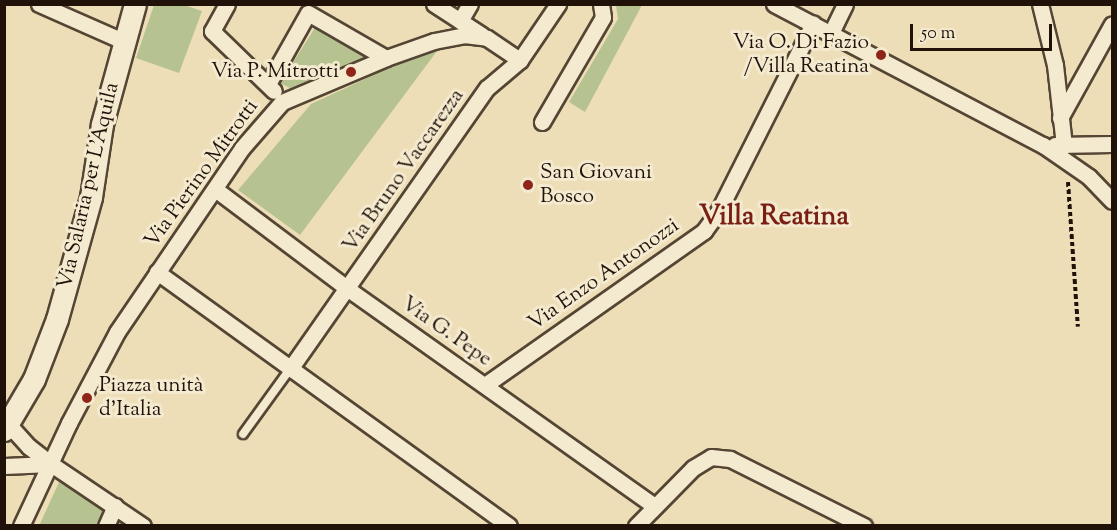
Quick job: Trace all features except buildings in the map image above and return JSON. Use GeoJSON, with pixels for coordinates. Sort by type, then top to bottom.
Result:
{"type":"FeatureCollection","features":[{"type":"Feature","properties":{"kind":"main road","name":"Via Salaria per L'Aquila"},"geometry":{"type":"LineString","coordinates":[[6,427],[34,379],[57,319],[91,197],[102,124],[135,4]]}},
{"type":"Feature","properties":{"kind":"street"},"geometry":{"type":"LineString","coordinates":[[39,4],[123,41]]}},
{"type":"Feature","properties":{"kind":"street"},"geometry":{"type":"LineString","coordinates":[[227,4],[212,31],[268,84],[282,102]]}},
{"type":"Feature","properties":{"kind":"street"},"geometry":{"type":"LineString","coordinates":[[434,4],[520,60]]}},
{"type":"Feature","properties":{"kind":"street"},"geometry":{"type":"LineString","coordinates":[[460,21],[470,4]]}},
{"type":"Feature","properties":{"kind":"street","name":"Via Bruno Vaccarezza"},"geometry":{"type":"LineString","coordinates":[[290,369],[487,88],[520,60],[558,4]]}},
{"type":"Feature","properties":{"kind":"street"},"geometry":{"type":"LineString","coordinates":[[542,122],[603,17],[601,4]]}},
{"type":"Feature","properties":{"kind":"street"},"geometry":{"type":"LineString","coordinates":[[774,4],[1043,145],[1065,153],[1113,201]]}},
{"type":"Feature","properties":{"kind":"street"},"geometry":{"type":"LineString","coordinates":[[831,33],[845,4]]}},
{"type":"Feature","properties":{"kind":"street"},"geometry":{"type":"LineString","coordinates":[[1040,4],[1055,65],[1065,153]]}},
{"type":"Feature","properties":{"kind":"street"},"geometry":{"type":"LineString","coordinates":[[268,84],[308,13],[386,58]]}},
{"type":"Feature","properties":{"kind":"street","name":"Via Enzo Antonozzi"},"geometry":{"type":"LineString","coordinates":[[485,385],[704,231],[718,212],[813,24]]}},
{"type":"Feature","properties":{"kind":"street"},"geometry":{"type":"LineString","coordinates":[[1060,118],[1113,24]]}},
{"type":"Feature","properties":{"kind":"street","name":"Via Pierino Mitrotti"},"geometry":{"type":"LineString","coordinates":[[21,525],[69,423],[117,332],[242,148],[282,102],[386,58],[434,41],[464,35],[487,38]]}},
{"type":"Feature","properties":{"kind":"street"},"geometry":{"type":"LineString","coordinates":[[1065,153],[1113,144]]}},
{"type":"Feature","properties":{"kind":"street"},"geometry":{"type":"LineString","coordinates":[[1089,177],[1113,184]]}},
{"type":"Feature","properties":{"kind":"street","name":"Via G. Pepe"},"geometry":{"type":"LineString","coordinates":[[215,189],[348,289],[655,506]]}},
{"type":"Feature","properties":{"kind":"street"},"geometry":{"type":"LineString","coordinates":[[157,272],[509,525]]}},
{"type":"Feature","properties":{"kind":"street"},"geometry":{"type":"LineString","coordinates":[[6,427],[51,464],[143,525]]}},
{"type":"Feature","properties":{"kind":"street"},"geometry":{"type":"LineString","coordinates":[[636,525],[693,468],[711,457],[730,459],[864,525]]}},
{"type":"Feature","properties":{"kind":"street"},"geometry":{"type":"LineString","coordinates":[[4,466],[51,464]]}},
{"type":"Feature","properties":{"kind":"street"},"geometry":{"type":"LineString","coordinates":[[106,525],[115,506]]}},
{"type":"Feature","properties":{"kind":"lane"},"geometry":{"type":"LineString","coordinates":[[243,434],[290,369]]}},
{"type":"Feature","properties":{"kind":"path"},"geometry":{"type":"LineString","coordinates":[[1065,153],[1078,327]]}},
{"type":"Feature","properties":{"kind":"green space"},"geometry":{"type":"Polygon","coordinates":[[[154,5],[184,5],[202,11],[179,73],[136,58],[154,5]]]}},
{"type":"Feature","properties":{"kind":"green space"},"geometry":{"type":"Polygon","coordinates":[[[616,5],[642,5],[585,112],[569,102],[618,19],[616,5]]]}},
{"type":"Feature","properties":{"kind":"green space"},"geometry":{"type":"Polygon","coordinates":[[[316,26],[366,57],[290,88],[280,83],[316,26]]]}},
{"type":"Feature","properties":{"kind":"green space"},"geometry":{"type":"Polygon","coordinates":[[[426,51],[437,51],[300,235],[238,190],[311,104],[426,51]]]}},
{"type":"Feature","properties":{"kind":"green space"},"geometry":{"type":"Polygon","coordinates":[[[60,480],[126,525],[39,526],[60,480]]]}},
{"type":"Feature","properties":{"kind":"place","name":"Via O. Di Fazio /Villa Reatina"},"geometry":{"type":"Point","coordinates":[881,55]}},
{"type":"Feature","properties":{"kind":"place","name":"Via P. Mitrotti"},"geometry":{"type":"Point","coordinates":[351,72]}},
{"type":"Feature","properties":{"kind":"place","name":"San Giovani Bosco"},"geometry":{"type":"Point","coordinates":[528,185]}},
{"type":"Feature","properties":{"kind":"place","name":"Piazza unità d'Italia"},"geometry":{"type":"Point","coordinates":[87,398]}},
{"type":"Feature","properties":{"kind":"district","name":"Villa Reatina"},"geometry":{"type":"Point","coordinates":[774,218]}}]}
